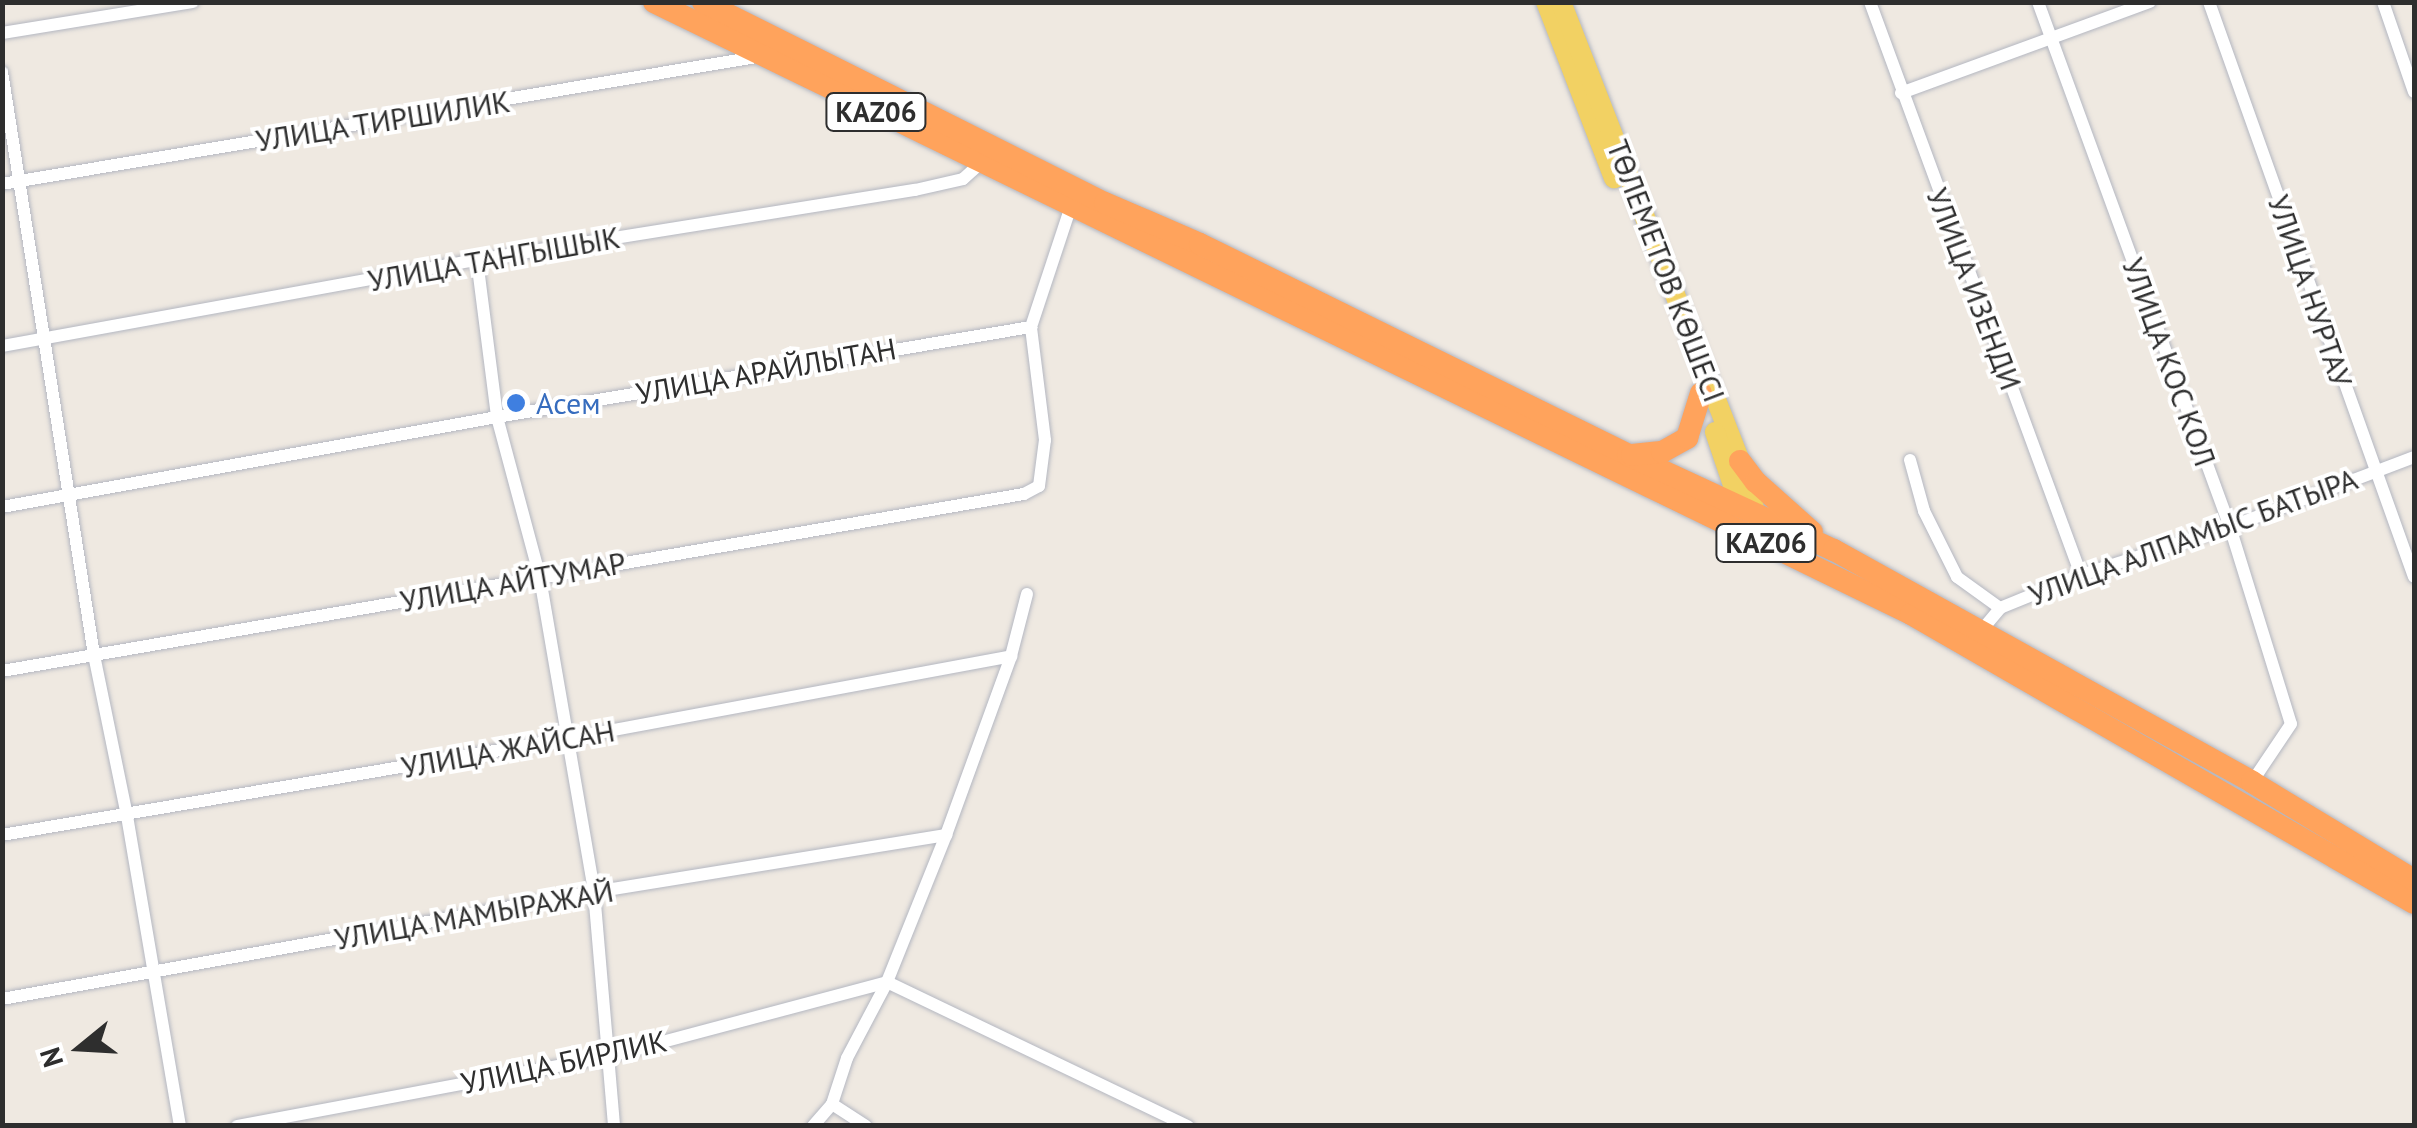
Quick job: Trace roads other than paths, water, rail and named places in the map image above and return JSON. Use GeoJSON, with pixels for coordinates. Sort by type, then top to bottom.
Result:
{"type":"FeatureCollection","features":[{"type":"Feature","properties":{"kind":"highway","name":"KАZ06"},"geometry":{"type":"LineString","coordinates":[[654,2],[981,163],[1073,197],[1628,455],[2414,903]]}},
{"type":"Feature","properties":{"kind":"highway","name":"KАZ06"},"geometry":{"type":"LineString","coordinates":[[702,2],[1073,197],[1752,525],[1834,550],[2252,782],[2414,880]]}},
{"type":"Feature","properties":{"kind":"highway"},"geometry":{"type":"LineString","coordinates":[[1628,455],[1662,452],[1688,438],[1701,393]]}},
{"type":"Feature","properties":{"kind":"highway"},"geometry":{"type":"LineString","coordinates":[[1740,461],[1774,500],[1834,550]]}},
{"type":"Feature","properties":{"kind":"main road","name":"ТӨЛЕМЕТОВ КӨШЕСІ"},"geometry":{"type":"LineString","coordinates":[[1546,2],[1752,525]]}},
{"type":"Feature","properties":{"kind":"main road","name":"ТӨЛЕМЕТОВ КӨШЕСІ"},"geometry":{"type":"LineString","coordinates":[[1561,2],[1740,461],[1752,525]]}},
{"type":"Feature","properties":{"kind":"street"},"geometry":{"type":"LineString","coordinates":[[2,33],[193,2]]}},
{"type":"Feature","properties":{"kind":"street","name":"УЛИЦА ИЗЕНДИ"},"geometry":{"type":"LineString","coordinates":[[1870,2],[2082,575]]}},
{"type":"Feature","properties":{"kind":"street","name":"УЛИЦА КОС КОЛ"},"geometry":{"type":"LineString","coordinates":[[2038,2],[2230,527],[2291,724],[2252,782]]}},
{"type":"Feature","properties":{"kind":"street"},"geometry":{"type":"LineString","coordinates":[[1901,92],[2051,42],[2150,2]]}},
{"type":"Feature","properties":{"kind":"street","name":"УЛИЦА НУРТАУ"},"geometry":{"type":"LineString","coordinates":[[2209,2],[2414,578]]}},
{"type":"Feature","properties":{"kind":"street"},"geometry":{"type":"LineString","coordinates":[[2383,2],[2414,92]]}},
{"type":"Feature","properties":{"kind":"street","name":"УЛИЦА ТИРШИЛИК"},"geometry":{"type":"LineString","coordinates":[[2,184],[762,56]]}},
{"type":"Feature","properties":{"kind":"street"},"geometry":{"type":"LineString","coordinates":[[2,72],[47,337],[94,655],[156,974],[180,1126]]}},
{"type":"Feature","properties":{"kind":"street","name":"УЛИЦА ТАНГЫШЫК"},"geometry":{"type":"LineString","coordinates":[[2,346],[477,260],[915,190],[963,179],[981,163]]}},
{"type":"Feature","properties":{"kind":"street"},"geometry":{"type":"LineString","coordinates":[[1030,327],[1073,197]]}},
{"type":"Feature","properties":{"kind":"street"},"geometry":{"type":"LineString","coordinates":[[477,260],[497,417],[540,578],[564,740],[594,892],[614,1126]]}},
{"type":"Feature","properties":{"kind":"street","name":"УЛИЦА АРАЙЛЫТАН"},"geometry":{"type":"LineString","coordinates":[[2,508],[497,417],[1030,327]]}},
{"type":"Feature","properties":{"kind":"street","name":"УЛИЦА АЙТУМАР"},"geometry":{"type":"LineString","coordinates":[[2,671],[1024,494],[1039,486],[1046,440],[1030,327]]}},
{"type":"Feature","properties":{"kind":"street","name":"УЛИЦА АЛПАМЫС БАТЫРА"},"geometry":{"type":"LineString","coordinates":[[1981,631],[2000,608],[2082,575],[2230,527],[2414,457]]}},
{"type":"Feature","properties":{"kind":"street"},"geometry":{"type":"LineString","coordinates":[[1910,460],[1924,510],[1956,576],[2000,608]]}},
{"type":"Feature","properties":{"kind":"street"},"geometry":{"type":"LineString","coordinates":[[812,1126],[832,1104],[847,1058],[887,982],[1011,656],[1027,594]]}},
{"type":"Feature","properties":{"kind":"street","name":"УЛИЦА ЖАЙСАН"},"geometry":{"type":"LineString","coordinates":[[2,835],[564,740],[1011,656]]}},
{"type":"Feature","properties":{"kind":"street","name":"УЛИЦА МАМЫРАЖАЙ"},"geometry":{"type":"LineString","coordinates":[[2,999],[594,892],[946,835]]}},
{"type":"Feature","properties":{"kind":"street"},"geometry":{"type":"LineString","coordinates":[[887,982],[1188,1126]]}},
{"type":"Feature","properties":{"kind":"street","name":"УЛИЦА БИРЛИК"},"geometry":{"type":"LineString","coordinates":[[237,1126],[606,1057],[887,982]]}},
{"type":"Feature","properties":{"kind":"street"},"geometry":{"type":"LineString","coordinates":[[832,1104],[866,1126]]}},
{"type":"Feature","properties":{"kind":"place","name":"Асем"},"geometry":{"type":"Point","coordinates":[516,403]}}]}
